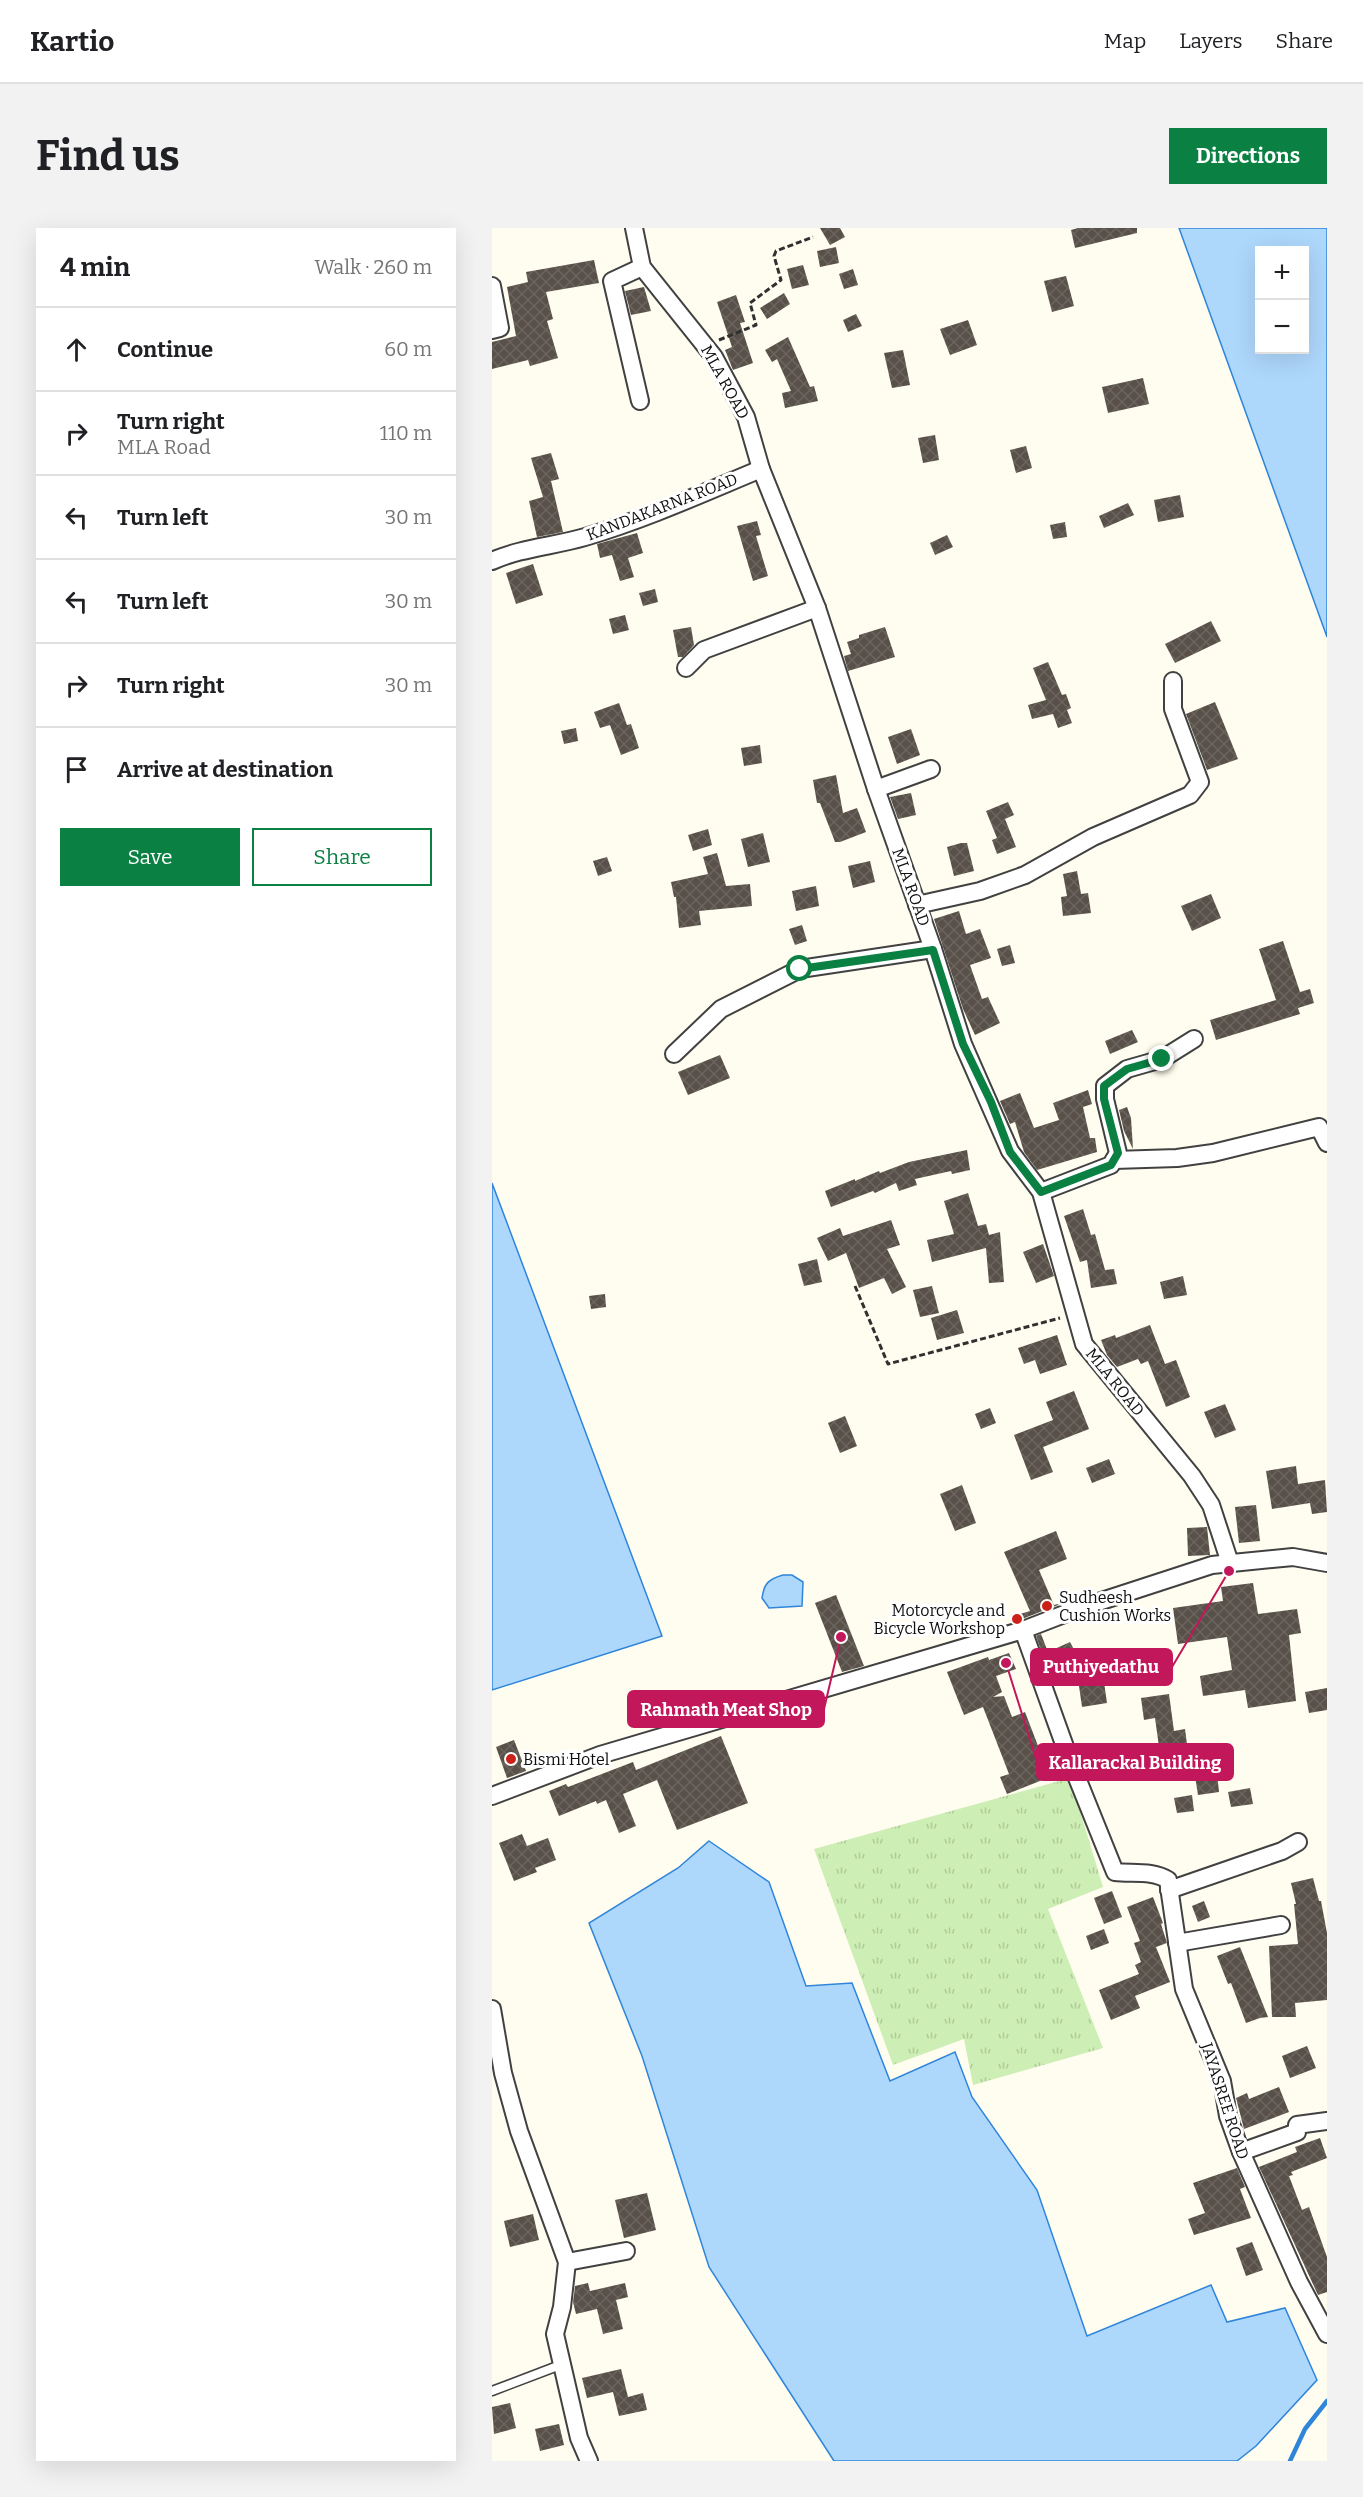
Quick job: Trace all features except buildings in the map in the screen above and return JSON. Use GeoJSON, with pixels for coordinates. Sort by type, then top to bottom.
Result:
{"type":"FeatureCollection","features":[{"type":"Feature","properties":{"kind":"street","name":"MLA ROAD"},"geometry":{"type":"LineString","coordinates":[[634,228],[642,267],[714,357],[746,417],[761,469],[818,608],[876,789],[933,950],[963,1044],[991,1102],[1010,1152],[1041,1192],[1084,1344],[1192,1476],[1211,1505],[1230,1563]]}},
{"type":"Feature","properties":{"kind":"street"},"geometry":{"type":"LineString","coordinates":[[640,401],[612,281],[642,267]]}},
{"type":"Feature","properties":{"kind":"street"},"geometry":{"type":"LineString","coordinates":[[492,286],[500,328],[492,330]]}},
{"type":"Feature","properties":{"kind":"street","name":"KANDAKARNA ROAD"},"geometry":{"type":"LineString","coordinates":[[492,561],[506,555],[596,534],[660,511],[761,469]]}},
{"type":"Feature","properties":{"kind":"street"},"geometry":{"type":"LineString","coordinates":[[686,668],[704,651],[818,608]]}},
{"type":"Feature","properties":{"kind":"street"},"geometry":{"type":"LineString","coordinates":[[917,905],[980,891],[1025,875],[1093,837],[1190,795],[1200,782],[1173,709],[1173,681]]}},
{"type":"Feature","properties":{"kind":"street"},"geometry":{"type":"LineString","coordinates":[[876,789],[931,769]]}},
{"type":"Feature","properties":{"kind":"street"},"geometry":{"type":"LineString","coordinates":[[674,1054],[721,1010],[800,969],[933,950]]}},
{"type":"Feature","properties":{"kind":"street"},"geometry":{"type":"LineString","coordinates":[[1041,1192],[1111,1165],[1118,1153],[1104,1099],[1104,1086],[1127,1069],[1162,1059],[1194,1039]]}},
{"type":"Feature","properties":{"kind":"street"},"geometry":{"type":"LineString","coordinates":[[1114,1160],[1177,1158],[1213,1153],[1319,1127],[1327,1143]]}},
{"type":"Feature","properties":{"kind":"street"},"geometry":{"type":"LineString","coordinates":[[492,1796],[600,1755],[1023,1630],[1080,1608],[1212,1565],[1293,1557],[1327,1563]]}},
{"type":"Feature","properties":{"kind":"street"},"geometry":{"type":"LineString","coordinates":[[1023,1630],[1069,1758],[1115,1872],[1140,1875],[1158,1873],[1168,1880],[1169,1890],[1282,1851],[1298,1842]]}},
{"type":"Feature","properties":{"kind":"street","name":"JAYASREE ROAD"},"geometry":{"type":"LineString","coordinates":[[1169,1890],[1184,1989],[1222,2081],[1228,2116],[1240,2152],[1299,2282],[1327,2334]]}},
{"type":"Feature","properties":{"kind":"street"},"geometry":{"type":"LineString","coordinates":[[1177,1943],[1281,1925]]}},
{"type":"Feature","properties":{"kind":"street"},"geometry":{"type":"LineString","coordinates":[[492,2009],[503,2073],[519,2132],[567,2262],[562,2307],[555,2334],[579,2438],[589,2461]]}},
{"type":"Feature","properties":{"kind":"street"},"geometry":{"type":"LineString","coordinates":[[1240,2152],[1297,2132],[1297,2125],[1327,2121]]}},
{"type":"Feature","properties":{"kind":"street"},"geometry":{"type":"LineString","coordinates":[[567,2262],[626,2252]]}},
{"type":"Feature","properties":{"kind":"lane"},"geometry":{"type":"LineString","coordinates":[[492,2391],[563,2364]]}},
{"type":"Feature","properties":{"kind":"path"},"geometry":{"type":"LineString","coordinates":[[706,346],[756,325],[750,303],[781,280],[774,256],[776,251],[813,237]]}},
{"type":"Feature","properties":{"kind":"path"},"geometry":{"type":"LineString","coordinates":[[855,1286],[888,1364],[1076,1314]]}},
{"type":"Feature","properties":{"kind":"green space"},"geometry":{"type":"Polygon","coordinates":[[[1070,1778],[1103,1887],[1048,1909],[1103,2048],[973,2085],[964,2039],[893,2065],[814,1849],[1070,1778]]]}},
{"type":"Feature","properties":{"kind":"water"},"geometry":{"type":"Polygon","coordinates":[[[1179,228],[1327,228],[1327,637],[1179,228]]]}},
{"type":"Feature","properties":{"kind":"water"},"geometry":{"type":"Polygon","coordinates":[[[492,1183],[662,1636],[492,1690],[492,1183]]]}},
{"type":"Feature","properties":{"kind":"water"},"geometry":{"type":"Polygon","coordinates":[[[783,1575],[792,1575],[803,1582],[802,1606],[769,1608],[762,1598],[768,1582],[783,1575]]]}},
{"type":"Feature","properties":{"kind":"water"},"geometry":{"type":"Polygon","coordinates":[[[709,1841],[769,1882],[806,1986],[852,1983],[890,2081],[955,2052],[972,2097],[1037,2190],[1087,2336],[1211,2285],[1227,2322],[1285,2308],[1317,2380],[1256,2446],[1237,2461],[834,2461],[709,2267],[642,2056],[589,1923],[678,1868],[709,1841]]]}},
{"type":"Feature","properties":{"kind":"waterway"},"geometry":{"type":"LineString","coordinates":[[1290,2461],[1305,2429],[1327,2401]]}},
{"type":"Feature","properties":{"kind":"place","name":"Puthiyedathu"},"geometry":{"type":"Point","coordinates":[1229,1571]}},
{"type":"Feature","properties":{"kind":"place","name":"Sudheesh Cushion Works"},"geometry":{"type":"Point","coordinates":[1047,1606]}},
{"type":"Feature","properties":{"kind":"place","name":"Motorcycle and Bicycle Workshop"},"geometry":{"type":"Point","coordinates":[1017,1619]}},
{"type":"Feature","properties":{"kind":"place","name":"Rahmath Meat Shop"},"geometry":{"type":"Point","coordinates":[841,1637]}},
{"type":"Feature","properties":{"kind":"place","name":"Kallarackal Building"},"geometry":{"type":"Point","coordinates":[1006,1663]}},
{"type":"Feature","properties":{"kind":"place","name":"Bismi Hotel"},"geometry":{"type":"Point","coordinates":[511,1759]}},
{"type":"Feature","properties":{"kind":"route"},"geometry":{"type":"LineString","coordinates":[[800,969],[933,950],[963,1044],[991,1102],[1010,1152],[1041,1192],[1111,1165],[1118,1153],[1104,1099],[1104,1086],[1127,1069],[1162,1059]]}}]}
